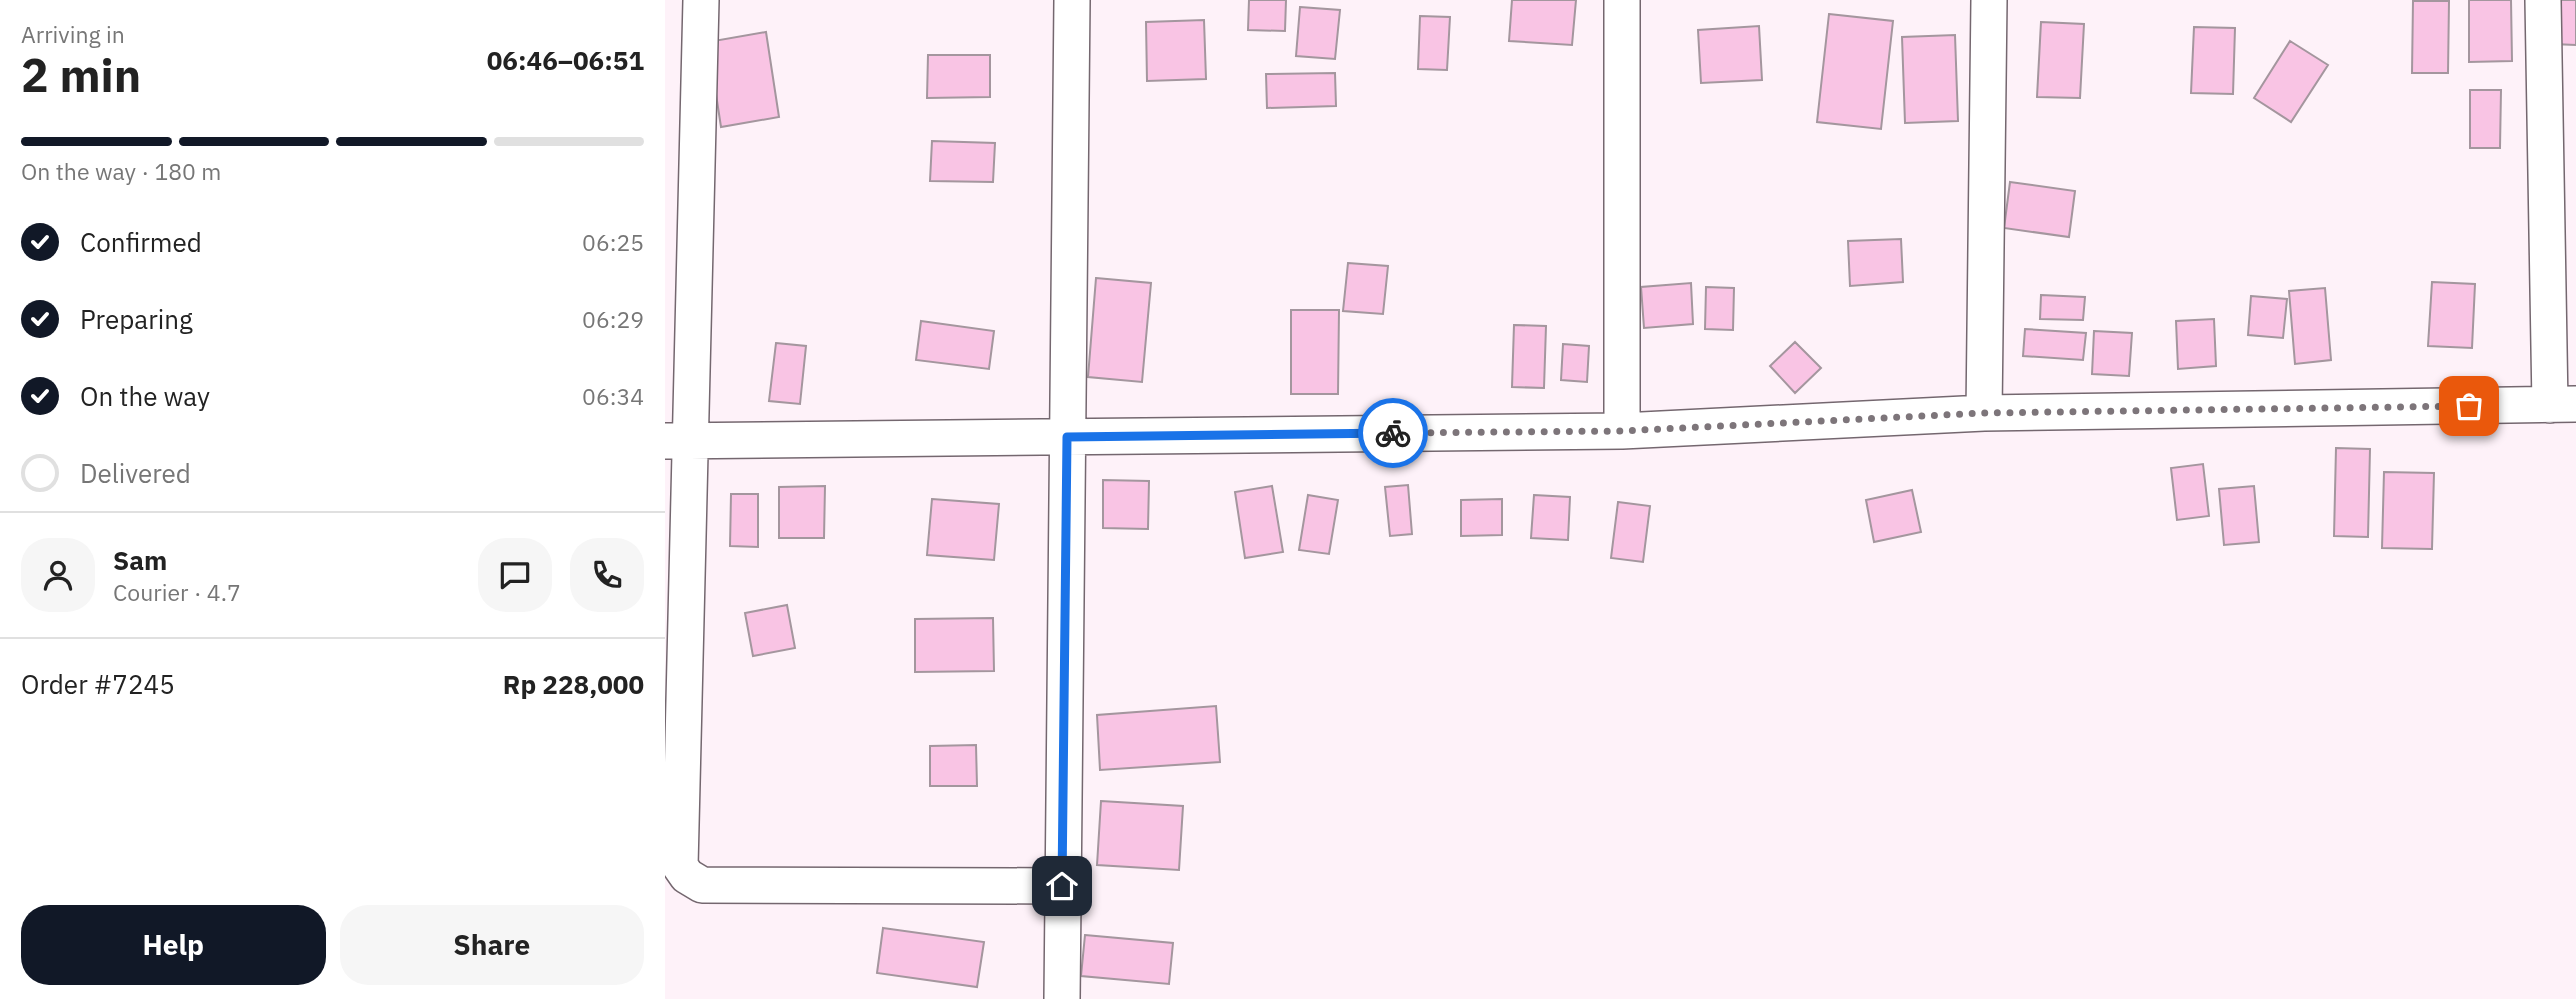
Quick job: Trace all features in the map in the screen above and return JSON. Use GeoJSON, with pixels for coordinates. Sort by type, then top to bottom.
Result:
{"type":"FeatureCollection","features":[{"type":"Feature","properties":{"kind":"street"},"geometry":{"type":"LineString","coordinates":[[701,0],[677,441],[680,866],[687,876],[702,886],[1062,886]]}},
{"type":"Feature","properties":{"kind":"street"},"geometry":{"type":"LineString","coordinates":[[1062,999],[1072,0]]}},
{"type":"Feature","properties":{"kind":"street"},"geometry":{"type":"LineString","coordinates":[[1622,0],[1622,431]]}},
{"type":"Feature","properties":{"kind":"street"},"geometry":{"type":"LineString","coordinates":[[1984,413],[1989,0]]}},
{"type":"Feature","properties":{"kind":"street"},"geometry":{"type":"LineString","coordinates":[[677,441],[1622,431],[1984,413],[2563,404],[2543,0]]}},
{"type":"Feature","properties":{"kind":"building"},"geometry":{"type":"Polygon","coordinates":[[[1249,0],[1286,0],[1285,31],[1248,30],[1249,0]]]}},
{"type":"Feature","properties":{"kind":"building"},"geometry":{"type":"Polygon","coordinates":[[[1512,0],[1576,0],[1572,45],[1509,41],[1512,0]]]}},
{"type":"Feature","properties":{"kind":"building"},"geometry":{"type":"Polygon","coordinates":[[[2469,0],[2511,0],[2512,61],[2469,62],[2469,0]]]}},
{"type":"Feature","properties":{"kind":"building"},"geometry":{"type":"Polygon","coordinates":[[[2554,0],[2576,0],[2576,45],[2553,44],[2554,0]]]}},
{"type":"Feature","properties":{"kind":"building"},"geometry":{"type":"Polygon","coordinates":[[[2413,1],[2449,1],[2448,73],[2412,73],[2413,1]]]}},
{"type":"Feature","properties":{"kind":"building"},"geometry":{"type":"Polygon","coordinates":[[[1300,7],[1340,10],[1335,59],[1296,56],[1300,7]]]}},
{"type":"Feature","properties":{"kind":"building"},"geometry":{"type":"Polygon","coordinates":[[[1829,14],[1893,21],[1881,129],[1817,122],[1829,14]]]}},
{"type":"Feature","properties":{"kind":"building"},"geometry":{"type":"Polygon","coordinates":[[[1420,16],[1450,17],[1447,70],[1418,69],[1420,16]]]}},
{"type":"Feature","properties":{"kind":"building"},"geometry":{"type":"Polygon","coordinates":[[[1204,20],[1206,79],[1147,81],[1146,22],[1204,20]]]}},
{"type":"Feature","properties":{"kind":"building"},"geometry":{"type":"Polygon","coordinates":[[[2041,22],[2084,24],[2080,98],[2037,97],[2041,22]]]}},
{"type":"Feature","properties":{"kind":"building"},"geometry":{"type":"Polygon","coordinates":[[[1759,26],[1762,80],[1701,83],[1698,30],[1759,26]]]}},
{"type":"Feature","properties":{"kind":"building"},"geometry":{"type":"Polygon","coordinates":[[[2194,27],[2235,28],[2233,94],[2191,93],[2194,27]]]}},
{"type":"Feature","properties":{"kind":"building"},"geometry":{"type":"Polygon","coordinates":[[[766,32],[779,117],[721,127],[708,42],[766,32]]]}},
{"type":"Feature","properties":{"kind":"building"},"geometry":{"type":"Polygon","coordinates":[[[1955,35],[1958,121],[1905,123],[1902,37],[1955,35]]]}},
{"type":"Feature","properties":{"kind":"building"},"geometry":{"type":"Polygon","coordinates":[[[2290,41],[2328,65],[2291,122],[2254,98],[2290,41]]]}},
{"type":"Feature","properties":{"kind":"building"},"geometry":{"type":"Polygon","coordinates":[[[928,55],[990,55],[990,97],[927,98],[928,55]]]}},
{"type":"Feature","properties":{"kind":"building"},"geometry":{"type":"Polygon","coordinates":[[[1335,73],[1336,106],[1267,108],[1266,74],[1335,73]]]}},
{"type":"Feature","properties":{"kind":"building"},"geometry":{"type":"Polygon","coordinates":[[[2470,90],[2501,90],[2500,148],[2470,148],[2470,90]]]}},
{"type":"Feature","properties":{"kind":"building"},"geometry":{"type":"Polygon","coordinates":[[[932,141],[995,143],[993,182],[930,181],[932,141]]]}},
{"type":"Feature","properties":{"kind":"building"},"geometry":{"type":"Polygon","coordinates":[[[2010,182],[2075,191],[2069,237],[2004,228],[2010,182]]]}},
{"type":"Feature","properties":{"kind":"building"},"geometry":{"type":"Polygon","coordinates":[[[1901,239],[1903,282],[1850,286],[1848,241],[1901,239]]]}},
{"type":"Feature","properties":{"kind":"building"},"geometry":{"type":"Polygon","coordinates":[[[1348,263],[1388,266],[1383,314],[1343,311],[1348,263]]]}},
{"type":"Feature","properties":{"kind":"building"},"geometry":{"type":"Polygon","coordinates":[[[1096,278],[1151,283],[1142,382],[1088,377],[1096,278]]]}},
{"type":"Feature","properties":{"kind":"building"},"geometry":{"type":"Polygon","coordinates":[[[2432,282],[2475,284],[2472,348],[2428,346],[2432,282]]]}},
{"type":"Feature","properties":{"kind":"building"},"geometry":{"type":"Polygon","coordinates":[[[1691,283],[1693,324],[1644,328],[1641,287],[1691,283]]]}},
{"type":"Feature","properties":{"kind":"building"},"geometry":{"type":"Polygon","coordinates":[[[1706,287],[1734,288],[1733,330],[1705,329],[1706,287]]]}},
{"type":"Feature","properties":{"kind":"building"},"geometry":{"type":"Polygon","coordinates":[[[2325,288],[2331,360],[2295,364],[2289,291],[2325,288]]]}},
{"type":"Feature","properties":{"kind":"building"},"geometry":{"type":"Polygon","coordinates":[[[2041,295],[2085,297],[2083,320],[2040,319],[2041,295]]]}},
{"type":"Feature","properties":{"kind":"building"},"geometry":{"type":"Polygon","coordinates":[[[2251,296],[2287,299],[2283,338],[2248,335],[2251,296]]]}},
{"type":"Feature","properties":{"kind":"building"},"geometry":{"type":"Polygon","coordinates":[[[1291,310],[1339,310],[1338,394],[1291,394],[1291,310]]]}},
{"type":"Feature","properties":{"kind":"building"},"geometry":{"type":"Polygon","coordinates":[[[2214,319],[2216,366],[2178,369],[2176,321],[2214,319]]]}},
{"type":"Feature","properties":{"kind":"building"},"geometry":{"type":"Polygon","coordinates":[[[921,321],[994,331],[989,369],[916,360],[921,321]]]}},
{"type":"Feature","properties":{"kind":"building"},"geometry":{"type":"Polygon","coordinates":[[[1514,325],[1546,326],[1544,388],[1512,387],[1514,325]]]}},
{"type":"Feature","properties":{"kind":"building"},"geometry":{"type":"Polygon","coordinates":[[[2025,329],[2086,333],[2083,360],[2023,356],[2025,329]]]}},
{"type":"Feature","properties":{"kind":"building"},"geometry":{"type":"Polygon","coordinates":[[[2094,331],[2132,333],[2129,376],[2092,374],[2094,331]]]}},
{"type":"Feature","properties":{"kind":"building"},"geometry":{"type":"Polygon","coordinates":[[[1795,342],[1821,368],[1795,393],[1770,366],[1795,342]]]}},
{"type":"Feature","properties":{"kind":"building"},"geometry":{"type":"Polygon","coordinates":[[[776,343],[806,346],[800,404],[769,401],[776,343]]]}},
{"type":"Feature","properties":{"kind":"building"},"geometry":{"type":"Polygon","coordinates":[[[1563,344],[1589,346],[1587,382],[1561,380],[1563,344]]]}},
{"type":"Feature","properties":{"kind":"building"},"geometry":{"type":"Polygon","coordinates":[[[2336,448],[2370,449],[2368,537],[2334,536],[2336,448]]]}},
{"type":"Feature","properties":{"kind":"building"},"geometry":{"type":"Polygon","coordinates":[[[2203,464],[2209,516],[2177,520],[2171,468],[2203,464]]]}},
{"type":"Feature","properties":{"kind":"building"},"geometry":{"type":"Polygon","coordinates":[[[2384,472],[2434,473],[2432,549],[2382,548],[2384,472]]]}},
{"type":"Feature","properties":{"kind":"building"},"geometry":{"type":"Polygon","coordinates":[[[1103,480],[1149,481],[1148,529],[1103,528],[1103,480]]]}},
{"type":"Feature","properties":{"kind":"building"},"geometry":{"type":"Polygon","coordinates":[[[1408,485],[1412,534],[1390,536],[1385,487],[1408,485]]]}},
{"type":"Feature","properties":{"kind":"building"},"geometry":{"type":"Polygon","coordinates":[[[825,486],[824,538],[779,538],[779,487],[825,486]]]}},
{"type":"Feature","properties":{"kind":"building"},"geometry":{"type":"Polygon","coordinates":[[[1272,486],[1283,552],[1245,558],[1235,492],[1272,486]]]}},
{"type":"Feature","properties":{"kind":"building"},"geometry":{"type":"Polygon","coordinates":[[[2254,486],[2259,542],[2224,545],[2219,489],[2254,486]]]}},
{"type":"Feature","properties":{"kind":"building"},"geometry":{"type":"Polygon","coordinates":[[[1912,490],[1921,532],[1874,542],[1866,500],[1912,490]]]}},
{"type":"Feature","properties":{"kind":"building"},"geometry":{"type":"Polygon","coordinates":[[[731,494],[758,494],[758,547],[730,546],[731,494]]]}},
{"type":"Feature","properties":{"kind":"building"},"geometry":{"type":"Polygon","coordinates":[[[1308,495],[1338,500],[1329,554],[1299,550],[1308,495]]]}},
{"type":"Feature","properties":{"kind":"building"},"geometry":{"type":"Polygon","coordinates":[[[1534,495],[1570,497],[1568,540],[1531,538],[1534,495]]]}},
{"type":"Feature","properties":{"kind":"building"},"geometry":{"type":"Polygon","coordinates":[[[932,499],[999,504],[994,560],[927,555],[932,499]]]}},
{"type":"Feature","properties":{"kind":"building"},"geometry":{"type":"Polygon","coordinates":[[[1502,499],[1502,535],[1461,536],[1461,500],[1502,499]]]}},
{"type":"Feature","properties":{"kind":"building"},"geometry":{"type":"Polygon","coordinates":[[[1618,502],[1650,506],[1643,562],[1611,558],[1618,502]]]}},
{"type":"Feature","properties":{"kind":"building"},"geometry":{"type":"Polygon","coordinates":[[[787,605],[795,648],[753,656],[745,613],[787,605]]]}},
{"type":"Feature","properties":{"kind":"building"},"geometry":{"type":"Polygon","coordinates":[[[993,618],[994,671],[915,672],[915,619],[993,618]]]}},
{"type":"Feature","properties":{"kind":"building"},"geometry":{"type":"Polygon","coordinates":[[[1216,706],[1220,762],[1100,770],[1097,715],[1216,706]]]}},
{"type":"Feature","properties":{"kind":"building"},"geometry":{"type":"Polygon","coordinates":[[[976,745],[977,786],[930,786],[930,746],[976,745]]]}},
{"type":"Feature","properties":{"kind":"building"},"geometry":{"type":"Polygon","coordinates":[[[1101,801],[1183,806],[1179,870],[1097,865],[1101,801]]]}},
{"type":"Feature","properties":{"kind":"building"},"geometry":{"type":"Polygon","coordinates":[[[883,928],[984,942],[977,987],[877,973],[883,928]]]}},
{"type":"Feature","properties":{"kind":"building"},"geometry":{"type":"Polygon","coordinates":[[[1085,935],[1173,943],[1169,984],[1081,976],[1085,935]]]}},
{"type":"Feature","properties":{"kind":"way so far"},"geometry":{"type":"LineString","coordinates":[[1393,433],[1622,431],[1984,413],[2469,406]]}},
{"type":"Feature","properties":{"kind":"route"},"geometry":{"type":"LineString","coordinates":[[1062,886],[1067,437],[1393,433]]}}]}
